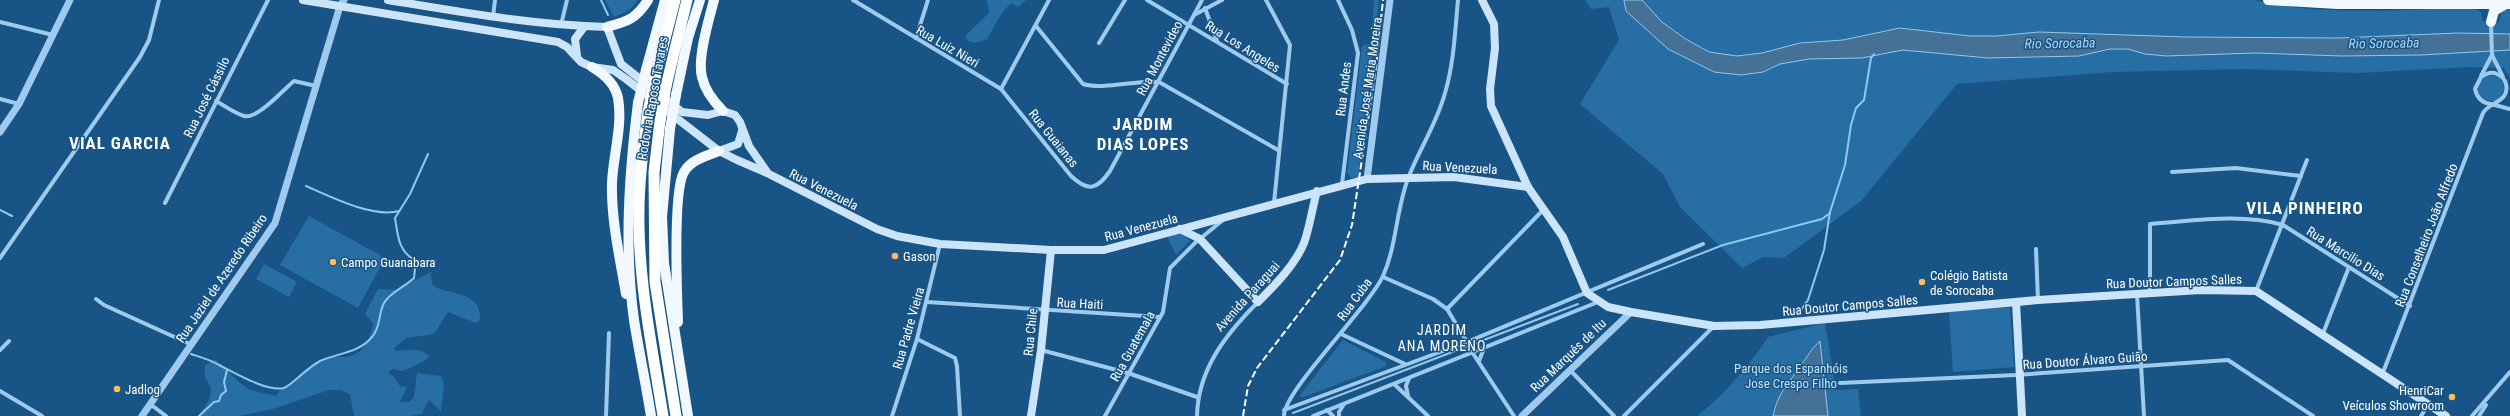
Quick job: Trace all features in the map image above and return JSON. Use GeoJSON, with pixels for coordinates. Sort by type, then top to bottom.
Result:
{"type":"FeatureCollection","features":[{"type":"Feature","properties":{"kind":"highway"},"geometry":{"type":"LineString","coordinates":[[607,27],[632,19],[640,12],[648,0]]}},
{"type":"Feature","properties":{"kind":"highway"},"geometry":{"type":"LineString","coordinates":[[650,416],[634,320],[629,265],[629,179],[638,103],[650,74],[665,0]]}},
{"type":"Feature","properties":{"kind":"highway","name":"Rodovia Raposo Tavares"},"geometry":{"type":"LineString","coordinates":[[663,416],[644,304],[639,226],[641,163],[648,112],[650,74],[675,0]]}},
{"type":"Feature","properties":{"kind":"highway","name":"Rodovia Raposo Tavares"},"geometry":{"type":"LineString","coordinates":[[676,416],[655,275],[654,172],[666,86],[687,0]]}},
{"type":"Feature","properties":{"kind":"highway"},"geometry":{"type":"LineString","coordinates":[[688,416],[664,263],[662,217],[670,129],[688,38],[700,0]]}},
{"type":"Feature","properties":{"kind":"highway"},"geometry":{"type":"LineString","coordinates":[[714,0],[703,54],[701,76],[706,91],[723,111]]}},
{"type":"Feature","properties":{"kind":"highway"},"geometry":{"type":"LineString","coordinates":[[2268,0],[2305,4],[2477,4],[2493,2],[2509,4]]}},
{"type":"Feature","properties":{"kind":"highway"},"geometry":{"type":"LineString","coordinates":[[2477,4],[2487,10],[2491,22]]}},
{"type":"Feature","properties":{"kind":"highway"},"geometry":{"type":"LineString","coordinates":[[2491,22],[2494,11],[2509,4]]}},
{"type":"Feature","properties":{"kind":"highway"},"geometry":{"type":"LineString","coordinates":[[592,67],[605,76],[613,85],[618,98],[619,117],[612,185],[617,245],[629,309],[634,320]]}},
{"type":"Feature","properties":{"kind":"highway"},"geometry":{"type":"LineString","coordinates":[[678,352],[677,276],[681,177],[690,164],[719,151]]}},
{"type":"Feature","properties":{"kind":"main road","name":"Rua Venezuela"},"geometry":{"type":"LineString","coordinates":[[303,0],[342,3],[558,42],[577,56],[581,62],[592,67],[613,70],[719,151],[768,173],[877,229],[898,236],[940,244],[1051,250],[1104,250],[1342,184],[1367,179],[1409,177],[1482,179],[1528,187]]}},
{"type":"Feature","properties":{"kind":"main road"},"geometry":{"type":"LineString","coordinates":[[388,0],[424,3],[492,18],[584,27],[607,27],[621,64],[682,112],[708,115],[723,111]]}},
{"type":"Feature","properties":{"kind":"main road","name":"Rua Doutor Campos Salles"},"geometry":{"type":"LineString","coordinates":[[1482,0],[1494,24],[1495,48],[1490,89],[1491,106],[1528,187],[1563,237],[1587,292],[1598,302],[1631,312],[1714,326],[1760,325],[2038,300],[2200,290],[2256,291],[2322,336],[2446,416]]}},
{"type":"Feature","properties":{"kind":"main road"},"geometry":{"type":"LineString","coordinates":[[577,56],[575,39],[584,27]]}},
{"type":"Feature","properties":{"kind":"main road","name":"Rua Venezuela"},"geometry":{"type":"LineString","coordinates":[[723,111],[735,116],[740,122],[749,146],[768,173]]}},
{"type":"Feature","properties":{"kind":"main road"},"geometry":{"type":"LineString","coordinates":[[719,151],[738,144],[742,130]]}},
{"type":"Feature","properties":{"kind":"main road","name":"Avenida Paraguai"},"geometry":{"type":"LineString","coordinates":[[1258,302],[1279,280],[1303,244],[1313,216],[1317,191]]}},
{"type":"Feature","properties":{"kind":"main road"},"geometry":{"type":"LineString","coordinates":[[1180,229],[1200,238],[1258,302]]}},
{"type":"Feature","properties":{"kind":"main road","name":"Rua Chile"},"geometry":{"type":"LineString","coordinates":[[1031,416],[1041,350],[1051,250]]}},
{"type":"Feature","properties":{"kind":"main road"},"geometry":{"type":"LineString","coordinates":[[2016,302],[2022,416]]}},
{"type":"Feature","properties":{"kind":"street"},"geometry":{"type":"LineString","coordinates":[[0,132],[19,104],[70,0]]}},
{"type":"Feature","properties":{"kind":"street"},"geometry":{"type":"LineString","coordinates":[[0,258],[140,57],[149,40],[159,0]]}},
{"type":"Feature","properties":{"kind":"street","name":"Rua José Cássilo"},"geometry":{"type":"LineString","coordinates":[[165,203],[268,0]]}},
{"type":"Feature","properties":{"kind":"street"},"geometry":{"type":"LineString","coordinates":[[492,18],[496,0]]}},
{"type":"Feature","properties":{"kind":"street"},"geometry":{"type":"LineString","coordinates":[[561,25],[567,0]]}},
{"type":"Feature","properties":{"kind":"street","name":"Rua Luiz Nieri"},"geometry":{"type":"LineString","coordinates":[[853,0],[1002,88]]}},
{"type":"Feature","properties":{"kind":"street"},"geometry":{"type":"LineString","coordinates":[[916,38],[928,0]]}},
{"type":"Feature","properties":{"kind":"street"},"geometry":{"type":"LineString","coordinates":[[1002,88],[1049,0]]}},
{"type":"Feature","properties":{"kind":"street"},"geometry":{"type":"LineString","coordinates":[[1099,42],[1125,0]]}},
{"type":"Feature","properties":{"kind":"street","name":"Rua Los Angeles"},"geometry":{"type":"LineString","coordinates":[[1148,0],[1287,84]]}},
{"type":"Feature","properties":{"kind":"street","name":"Rua Montevideo"},"geometry":{"type":"LineString","coordinates":[[1097,186],[1110,171],[1202,0]]}},
{"type":"Feature","properties":{"kind":"street"},"geometry":{"type":"LineString","coordinates":[[1192,17],[1205,8],[1222,0]]}},
{"type":"Feature","properties":{"kind":"street"},"geometry":{"type":"LineString","coordinates":[[1266,0],[1290,45],[1287,84],[1278,150],[1274,203]]}},
{"type":"Feature","properties":{"kind":"street","name":"Rua Andes"},"geometry":{"type":"LineString","coordinates":[[1338,0],[1352,30],[1358,53],[1342,184]]}},
{"type":"Feature","properties":{"kind":"street","name":"Avenida José Maria Moreira"},"geometry":{"type":"LineString","coordinates":[[1367,179],[1390,0]]}},
{"type":"Feature","properties":{"kind":"street","name":"Rua Cuba"},"geometry":{"type":"LineString","coordinates":[[1283,411],[1300,384],[1341,334],[1383,277],[1409,177],[1438,114],[1445,94],[1458,0]]}},
{"type":"Feature","properties":{"kind":"street"},"geometry":{"type":"LineString","coordinates":[[2493,2],[2491,22],[2492,54],[2510,88]]}},
{"type":"Feature","properties":{"kind":"street","name":"Rua Jaziel de Azeredo Ribeiro"},"geometry":{"type":"LineString","coordinates":[[142,416],[275,223],[342,3]]}},
{"type":"Feature","properties":{"kind":"street"},"geometry":{"type":"LineString","coordinates":[[1205,8],[1217,41]]}},
{"type":"Feature","properties":{"kind":"street"},"geometry":{"type":"LineString","coordinates":[[0,22],[53,35]]}},
{"type":"Feature","properties":{"kind":"street"},"geometry":{"type":"LineString","coordinates":[[1036,26],[1083,84],[1091,86],[1137,81],[1159,82],[1278,150]]}},
{"type":"Feature","properties":{"kind":"street"},"geometry":{"type":"LineString","coordinates":[[2492,54],[2476,84],[2476,94],[2483,102],[2510,109]]}},
{"type":"Feature","properties":{"kind":"street"},"geometry":{"type":"LineString","coordinates":[[2480,77],[2495,73],[2504,79],[2506,94],[2499,102],[2491,104]]}},
{"type":"Feature","properties":{"kind":"street"},"geometry":{"type":"LineString","coordinates":[[216,101],[245,116],[252,116],[260,112],[294,81],[317,86]]}},
{"type":"Feature","properties":{"kind":"street","name":"Rua Guaianas"},"geometry":{"type":"LineString","coordinates":[[1002,88],[1071,176],[1082,186],[1097,186]]}},
{"type":"Feature","properties":{"kind":"street"},"geometry":{"type":"LineString","coordinates":[[0,99],[19,104]]}},
{"type":"Feature","properties":{"kind":"street","name":"Rua Conselheiro João Alfredo"},"geometry":{"type":"LineString","coordinates":[[2382,375],[2410,306],[2483,113],[2491,104]]}},
{"type":"Feature","properties":{"kind":"street"},"geometry":{"type":"LineString","coordinates":[[2256,291],[2283,225],[2307,160]]}},
{"type":"Feature","properties":{"kind":"street"},"geometry":{"type":"LineString","coordinates":[[2172,172],[2236,168],[2301,176]]}},
{"type":"Feature","properties":{"kind":"street"},"geometry":{"type":"LineString","coordinates":[[1447,309],[1544,209]]}},
{"type":"Feature","properties":{"kind":"street","name":"Rua Guatemala"},"geometry":{"type":"LineString","coordinates":[[1105,416],[1163,312],[1170,268],[1200,238],[1232,215]]}},
{"type":"Feature","properties":{"kind":"street","name":"Rua Marcilio Dias"},"geometry":{"type":"LineString","coordinates":[[2150,293],[2150,224],[2243,218],[2264,220],[2283,225],[2410,306]]}},
{"type":"Feature","properties":{"kind":"street","name":"Rua Padre Vieira"},"geometry":{"type":"LineString","coordinates":[[892,416],[917,339],[940,244]]}},
{"type":"Feature","properties":{"kind":"street"},"geometry":{"type":"LineString","coordinates":[[1284,416],[1283,411],[1467,342],[1703,244]]}},
{"type":"Feature","properties":{"kind":"street"},"geometry":{"type":"LineString","coordinates":[[2036,250],[2038,300]]}},
{"type":"Feature","properties":{"kind":"street"},"geometry":{"type":"LineString","coordinates":[[2322,336],[2349,267]]}},
{"type":"Feature","properties":{"kind":"street"},"geometry":{"type":"LineString","coordinates":[[1383,277],[1432,299],[1447,309],[1467,342]]}},
{"type":"Feature","properties":{"kind":"street"},"geometry":{"type":"LineString","coordinates":[[2137,294],[2144,416]]}},
{"type":"Feature","properties":{"kind":"street"},"geometry":{"type":"LineString","coordinates":[[96,299],[104,305],[192,345]]}},
{"type":"Feature","properties":{"kind":"street","name":"Rua Haiti"},"geometry":{"type":"LineString","coordinates":[[927,302],[1045,311],[1160,317]]}},
{"type":"Feature","properties":{"kind":"street","name":"Avenida Paraguai"},"geometry":{"type":"LineString","coordinates":[[1197,416],[1197,397],[1204,377],[1220,344],[1258,302]]}},
{"type":"Feature","properties":{"kind":"street"},"geometry":{"type":"LineString","coordinates":[[1313,416],[1598,302]]}},
{"type":"Feature","properties":{"kind":"street","name":"Rua Marquês de Itu"},"geometry":{"type":"LineString","coordinates":[[1522,416],[1631,312]]}},
{"type":"Feature","properties":{"kind":"street"},"geometry":{"type":"LineString","coordinates":[[1624,416],[1714,326]]}},
{"type":"Feature","properties":{"kind":"street"},"geometry":{"type":"LineString","coordinates":[[606,416],[609,333]]}},
{"type":"Feature","properties":{"kind":"street"},"geometry":{"type":"LineString","coordinates":[[1341,334],[1405,364]]}},
{"type":"Feature","properties":{"kind":"street"},"geometry":{"type":"LineString","coordinates":[[917,339],[955,358],[957,366],[960,416]]}},
{"type":"Feature","properties":{"kind":"street"},"geometry":{"type":"LineString","coordinates":[[0,350],[9,341]]}},
{"type":"Feature","properties":{"kind":"street"},"geometry":{"type":"LineString","coordinates":[[1480,364],[1479,357],[1486,347]]}},
{"type":"Feature","properties":{"kind":"street"},"geometry":{"type":"LineString","coordinates":[[1041,350],[1128,373],[1197,397]]}},
{"type":"Feature","properties":{"kind":"street"},"geometry":{"type":"LineString","coordinates":[[1472,352],[1514,416]]}},
{"type":"Feature","properties":{"kind":"street","name":"Rua Doutor Álvaro Guião"},"geometry":{"type":"LineString","coordinates":[[1840,383],[2020,375],[2141,366],[2233,362],[2313,416]]}},
{"type":"Feature","properties":{"kind":"street"},"geometry":{"type":"LineString","coordinates":[[1570,370],[1614,416]]}},
{"type":"Feature","properties":{"kind":"street"},"geometry":{"type":"LineString","coordinates":[[2479,416],[2490,398],[2510,372]]}},
{"type":"Feature","properties":{"kind":"street"},"geometry":{"type":"LineString","coordinates":[[1409,398],[1406,386],[1410,377]]}},
{"type":"Feature","properties":{"kind":"street"},"geometry":{"type":"LineString","coordinates":[[1394,384],[1428,416]]}},
{"type":"Feature","properties":{"kind":"street"},"geometry":{"type":"LineString","coordinates":[[0,391],[42,416]]}},
{"type":"Feature","properties":{"kind":"street"},"geometry":{"type":"LineString","coordinates":[[2472,416],[2490,398]]}},
{"type":"Feature","properties":{"kind":"street"},"geometry":{"type":"LineString","coordinates":[[1339,416],[1341,407],[1346,403]]}},
{"type":"Feature","properties":{"kind":"street"},"geometry":{"type":"LineString","coordinates":[[150,404],[166,416]]}},
{"type":"Feature","properties":{"kind":"street"},"geometry":{"type":"LineString","coordinates":[[2421,416],[2428,405]]}},
{"type":"Feature","properties":{"kind":"street"},"geometry":{"type":"LineString","coordinates":[[1327,410],[1333,416]]}},
{"type":"Feature","properties":{"kind":"green space"},"geometry":{"type":"Polygon","coordinates":[[[605,0],[638,0],[628,11],[614,17],[605,0]]]}},
{"type":"Feature","properties":{"kind":"green space"},"geometry":{"type":"Polygon","coordinates":[[[987,0],[1026,0],[1018,7],[1011,3],[1007,7],[987,39],[975,43],[968,41],[965,36],[989,13],[987,0]]]}},
{"type":"Feature","properties":{"kind":"green space"},"geometry":{"type":"Polygon","coordinates":[[[1374,0],[1379,0],[1358,178],[1351,178],[1347,173],[1362,46],[1371,43],[1374,0]]]}},
{"type":"Feature","properties":{"kind":"green space"},"geometry":{"type":"Polygon","coordinates":[[[1585,0],[2254,0],[2307,9],[2363,11],[2473,8],[2481,12],[2483,21],[2499,22],[2502,11],[2510,8],[2510,78],[2504,68],[2470,67],[2357,73],[2244,69],[2113,72],[1957,84],[1861,201],[1784,258],[1763,257],[1742,268],[1680,207],[1663,174],[1580,104],[1619,40],[1609,7],[1591,9],[1585,0]]]}},
{"type":"Feature","properties":{"kind":"green space"},"geometry":{"type":"Polygon","coordinates":[[[2491,75],[2500,79],[2504,88],[2500,97],[2491,101],[2482,97],[2478,88],[2482,79],[2491,75]]]}},
{"type":"Feature","properties":{"kind":"green space","name":"Campo Guanabara"},"geometry":{"type":"Polygon","coordinates":[[[309,216],[385,258],[358,308],[280,265],[309,216]]]}},
{"type":"Feature","properties":{"kind":"green space"},"geometry":{"type":"Polygon","coordinates":[[[1183,233],[1190,241],[1176,255],[1167,236],[1183,233]]]}},
{"type":"Feature","properties":{"kind":"green space"},"geometry":{"type":"Polygon","coordinates":[[[264,264],[297,282],[289,297],[256,279],[264,264]]]}},
{"type":"Feature","properties":{"kind":"green space"},"geometry":{"type":"Polygon","coordinates":[[[431,272],[432,285],[462,295],[475,303],[479,310],[480,320],[476,323],[448,312],[434,334],[406,338],[394,348],[396,351],[418,350],[429,356],[421,363],[403,371],[392,369],[388,373],[393,376],[400,386],[407,387],[400,402],[409,402],[414,397],[417,373],[441,376],[444,384],[441,411],[429,400],[422,414],[410,416],[354,416],[350,394],[341,390],[329,390],[273,409],[238,416],[199,416],[210,398],[211,387],[205,378],[205,365],[215,360],[249,389],[276,396],[282,389],[296,381],[302,372],[310,367],[329,358],[351,356],[356,354],[365,346],[373,323],[365,314],[378,289],[396,290],[431,272]]]}},
{"type":"Feature","properties":{"kind":"green space"},"geometry":{"type":"Polygon","coordinates":[[[2010,307],[2014,367],[1953,372],[1949,312],[2010,307]]]}},
{"type":"Feature","properties":{"kind":"green space","name":"Parque dos Espanhóis Jose Crespo Filho"},"geometry":{"type":"Polygon","coordinates":[[[1825,323],[1836,390],[1858,389],[1861,416],[1697,416],[1736,380],[1768,337],[1825,323]]]}},
{"type":"Feature","properties":{"kind":"green space"},"geometry":{"type":"Polygon","coordinates":[[[1343,340],[1386,362],[1386,366],[1301,398],[1300,395],[1343,340]]]}},
{"type":"Feature","properties":{"kind":"water","name":"Rio Sorocaba"},"geometry":{"type":"Polygon","coordinates":[[[1624,0],[1642,0],[1662,22],[1684,38],[1709,52],[1737,56],[1762,53],[1800,43],[1843,40],[1900,28],[1970,36],[1996,36],[2039,32],[2185,37],[2338,38],[2458,33],[2510,34],[2510,50],[2421,55],[2342,56],[2255,53],[2166,56],[2145,54],[2128,49],[2110,49],[2079,56],[1988,58],[1903,50],[1862,58],[1809,59],[1780,64],[1763,72],[1741,75],[1714,72],[1668,49],[1626,11],[1624,0]]]}},
{"type":"Feature","properties":{"kind":"water"},"geometry":{"type":"Polygon","coordinates":[[[1820,341],[1828,416],[1773,416],[1780,395],[1820,341]]]}},
{"type":"Feature","properties":{"kind":"waterway"},"geometry":{"type":"LineString","coordinates":[[601,0],[608,15]]}},
{"type":"Feature","properties":{"kind":"waterway"},"geometry":{"type":"LineString","coordinates":[[1798,314],[1808,300],[1824,250],[1830,212],[1845,165],[1851,125],[1856,108],[1864,100],[1871,58],[1874,54]]}},
{"type":"Feature","properties":{"kind":"waterway"},"geometry":{"type":"LineString","coordinates":[[191,354],[213,362],[260,385],[284,388],[320,361],[355,350],[367,342],[377,329],[382,307],[386,299],[414,278],[415,269],[413,259],[404,251],[402,247],[398,236],[395,218],[410,194],[428,154]]}},
{"type":"Feature","properties":{"kind":"waterway"},"geometry":{"type":"LineString","coordinates":[[306,186],[340,201],[365,209],[377,212],[399,211]]}},
{"type":"Feature","properties":{"kind":"waterway"},"geometry":{"type":"LineString","coordinates":[[0,210],[12,216]]}},
{"type":"Feature","properties":{"kind":"waterway"},"geometry":{"type":"LineString","coordinates":[[1608,290],[1723,245],[1822,219],[1830,213]]}},
{"type":"Feature","properties":{"kind":"waterway"},"geometry":{"type":"LineString","coordinates":[[1293,413],[1578,304]]}},
{"type":"Feature","properties":{"kind":"waterway"},"geometry":{"type":"LineString","coordinates":[[199,416],[214,402],[219,401],[221,395],[226,391],[224,382],[227,370]]}},
{"type":"Feature","properties":{"kind":"railway"},"geometry":{"type":"LineString","coordinates":[[1243,416],[1248,386],[1257,368],[1340,260],[1352,225],[1376,67],[1383,0]]}},
{"type":"Feature","properties":{"kind":"place","name":"Gason"},"geometry":{"type":"Point","coordinates":[895,256]}},
{"type":"Feature","properties":{"kind":"place","name":"Campo Guanabara"},"geometry":{"type":"Point","coordinates":[333,262]}},
{"type":"Feature","properties":{"kind":"place","name":"Colégio Batista de Sorocaba"},"geometry":{"type":"Point","coordinates":[1922,282]}},
{"type":"Feature","properties":{"kind":"place","name":"Jadlog"},"geometry":{"type":"Point","coordinates":[117,389]}},
{"type":"Feature","properties":{"kind":"place","name":"HenriCar Veículos Showroom"},"geometry":{"type":"Point","coordinates":[2452,397]}},
{"type":"Feature","properties":{"kind":"district","name":"JARDIM DIAS LOPES"},"geometry":{"type":"Point","coordinates":[1143,134]}},
{"type":"Feature","properties":{"kind":"district","name":"VIAL GARCIA"},"geometry":{"type":"Point","coordinates":[120,143]}},
{"type":"Feature","properties":{"kind":"district","name":"VILA PINHEIRO"},"geometry":{"type":"Point","coordinates":[2305,208]}},
{"type":"Feature","properties":{"kind":"district","name":"JARDIM ANA MORENO"},"geometry":{"type":"Point","coordinates":[1442,338]}}]}
